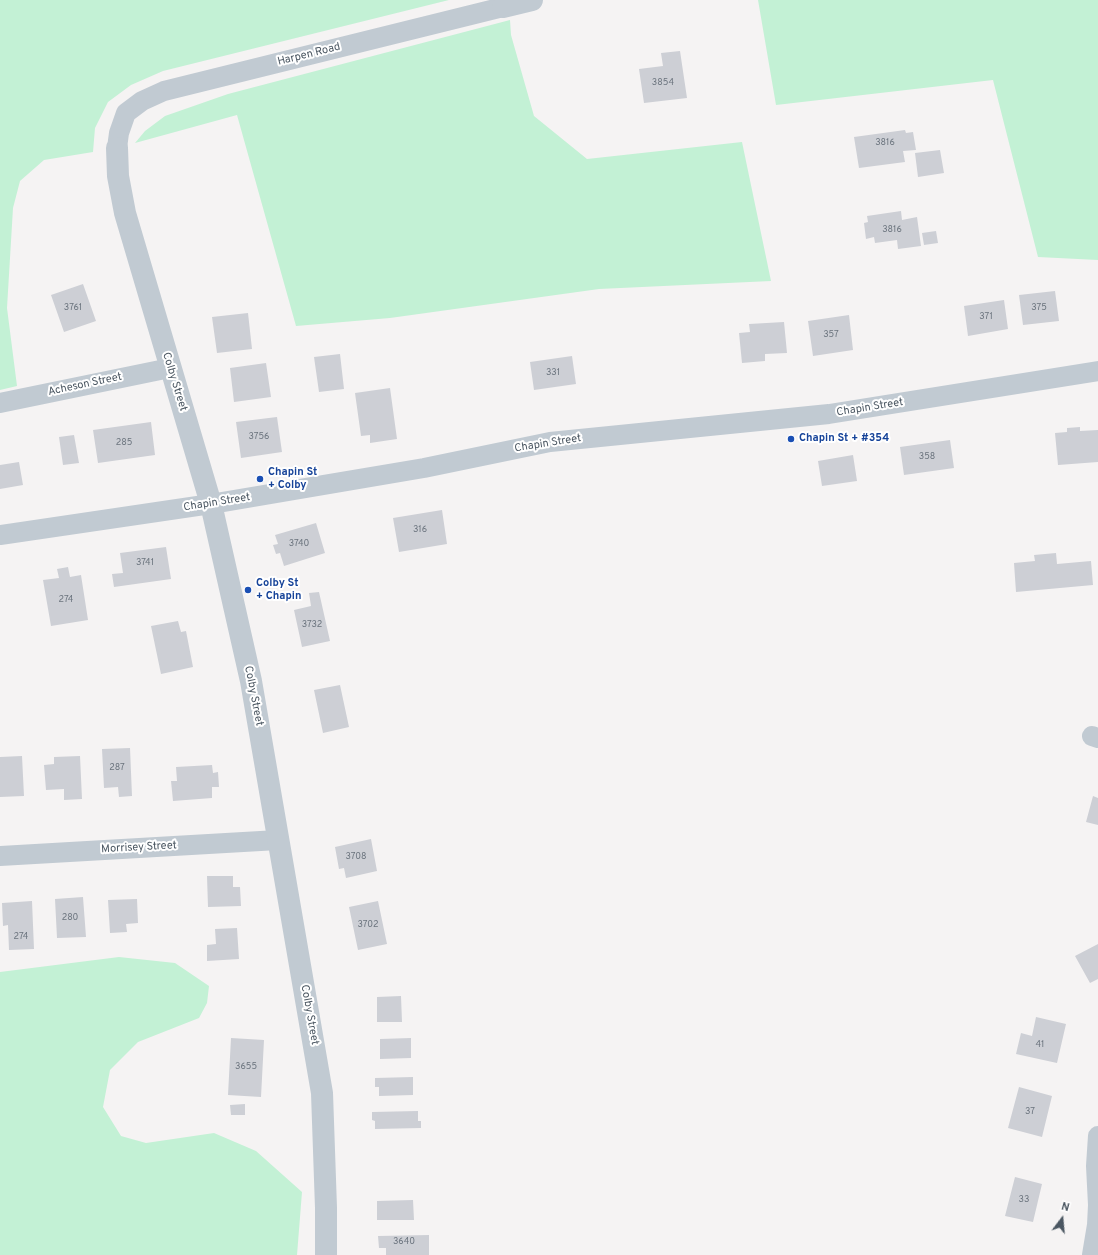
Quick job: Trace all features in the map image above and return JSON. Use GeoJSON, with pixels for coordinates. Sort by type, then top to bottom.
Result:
{"type":"FeatureCollection","features":[{"type":"Feature","properties":{"kind":"street","name":"Harpen Road"},"geometry":{"type":"LineString","coordinates":[[116,148],[119,133],[126,113],[142,101],[164,91],[532,0]]}},
{"type":"Feature","properties":{"kind":"street","name":"Colby Street"},"geometry":{"type":"LineString","coordinates":[[116,148],[118,176],[125,213],[211,504],[251,680],[322,1093],[326,1255]]}},
{"type":"Feature","properties":{"kind":"street","name":"Acheson Street"},"geometry":{"type":"LineString","coordinates":[[0,403],[170,368]]}},
{"type":"Feature","properties":{"kind":"street","name":"Chapin Street"},"geometry":{"type":"LineString","coordinates":[[0,535],[211,504],[424,468],[550,442],[830,414],[1098,371]]}},
{"type":"Feature","properties":{"kind":"street","name":"Morrisey Street"},"geometry":{"type":"LineString","coordinates":[[0,856],[278,840]]}},
{"type":"Feature","properties":{"kind":"street"},"geometry":{"type":"LineString","coordinates":[[1092,1255],[1097,1225],[1098,1205],[1096,1166],[1098,1136]]}},
{"type":"Feature","properties":{"kind":"green space"},"geometry":{"type":"Polygon","coordinates":[[[0,0],[449,0],[163,71],[131,85],[108,102],[95,128],[93,152],[44,160],[20,181],[13,208],[7,308],[17,386],[0,390],[0,0]]]}},
{"type":"Feature","properties":{"kind":"green space"},"geometry":{"type":"Polygon","coordinates":[[[758,0],[1098,0],[1098,260],[1038,257],[993,80],[776,105],[758,0]]]}},
{"type":"Feature","properties":{"kind":"green space"},"geometry":{"type":"Polygon","coordinates":[[[510,20],[511,35],[534,116],[587,159],[742,142],[771,281],[599,289],[390,318],[296,326],[237,115],[135,143],[145,131],[165,116],[228,94],[510,20]]]}},
{"type":"Feature","properties":{"kind":"green space"},"geometry":{"type":"Polygon","coordinates":[[[119,957],[175,963],[209,986],[207,1003],[199,1018],[138,1042],[110,1070],[103,1107],[121,1136],[146,1143],[214,1133],[256,1151],[302,1192],[297,1255],[0,1255],[0,972],[119,957]]]}},
{"type":"Feature","properties":{"kind":"building"},"geometry":{"type":"Polygon","coordinates":[[[680,51],[687,98],[644,103],[639,69],[663,66],[661,53],[680,51]]]}},
{"type":"Feature","properties":{"kind":"building"},"geometry":{"type":"Polygon","coordinates":[[[905,130],[906,133],[913,132],[916,150],[903,151],[905,162],[859,168],[854,137],[905,130]]]}},
{"type":"Feature","properties":{"kind":"building"},"geometry":{"type":"Polygon","coordinates":[[[940,150],[944,173],[918,177],[915,153],[940,150]]]}},
{"type":"Feature","properties":{"kind":"building"},"geometry":{"type":"Polygon","coordinates":[[[901,211],[902,220],[917,217],[921,246],[898,249],[897,240],[875,243],[874,237],[866,239],[864,223],[868,222],[867,216],[901,211]]]}},
{"type":"Feature","properties":{"kind":"building"},"geometry":{"type":"Polygon","coordinates":[[[936,231],[938,243],[924,245],[922,233],[936,231]]]}},
{"type":"Feature","properties":{"kind":"building"},"geometry":{"type":"Polygon","coordinates":[[[83,284],[96,321],[64,332],[51,295],[83,284]]]}},
{"type":"Feature","properties":{"kind":"building"},"geometry":{"type":"Polygon","coordinates":[[[1055,291],[1059,321],[1023,325],[1019,295],[1055,291]]]}},
{"type":"Feature","properties":{"kind":"building"},"geometry":{"type":"Polygon","coordinates":[[[1004,300],[1008,329],[968,336],[964,306],[1004,300]]]}},
{"type":"Feature","properties":{"kind":"building"},"geometry":{"type":"Polygon","coordinates":[[[248,313],[252,349],[217,353],[212,317],[248,313]]]}},
{"type":"Feature","properties":{"kind":"building"},"geometry":{"type":"Polygon","coordinates":[[[849,315],[853,350],[813,356],[808,321],[849,315]]]}},
{"type":"Feature","properties":{"kind":"building"},"geometry":{"type":"Polygon","coordinates":[[[784,322],[787,353],[765,354],[765,361],[742,363],[739,333],[750,332],[749,324],[784,322]]]}},
{"type":"Feature","properties":{"kind":"building"},"geometry":{"type":"Polygon","coordinates":[[[340,354],[344,389],[319,392],[314,357],[340,354]]]}},
{"type":"Feature","properties":{"kind":"building"},"geometry":{"type":"Polygon","coordinates":[[[572,356],[576,384],[534,390],[530,362],[572,356]]]}},
{"type":"Feature","properties":{"kind":"building"},"geometry":{"type":"Polygon","coordinates":[[[266,363],[271,397],[234,402],[230,368],[266,363]]]}},
{"type":"Feature","properties":{"kind":"building"},"geometry":{"type":"Polygon","coordinates":[[[390,388],[397,439],[370,443],[370,435],[361,436],[355,393],[390,388]]]}},
{"type":"Feature","properties":{"kind":"building"},"geometry":{"type":"Polygon","coordinates":[[[277,417],[282,452],[241,458],[236,422],[277,417]]]}},
{"type":"Feature","properties":{"kind":"building"},"geometry":{"type":"Polygon","coordinates":[[[151,422],[155,455],[98,463],[93,430],[151,422]]]}},
{"type":"Feature","properties":{"kind":"building"},"geometry":{"type":"Polygon","coordinates":[[[1080,427],[1080,431],[1098,430],[1098,462],[1058,465],[1055,433],[1067,432],[1067,428],[1080,427]]]}},
{"type":"Feature","properties":{"kind":"building"},"geometry":{"type":"Polygon","coordinates":[[[74,435],[79,463],[63,465],[59,437],[74,435]]]}},
{"type":"Feature","properties":{"kind":"building"},"geometry":{"type":"Polygon","coordinates":[[[950,440],[954,468],[904,475],[900,447],[950,440]]]}},
{"type":"Feature","properties":{"kind":"building"},"geometry":{"type":"Polygon","coordinates":[[[853,455],[857,481],[822,486],[818,461],[853,455]]]}},
{"type":"Feature","properties":{"kind":"building"},"geometry":{"type":"Polygon","coordinates":[[[19,462],[23,485],[0,489],[0,465],[19,462]]]}},
{"type":"Feature","properties":{"kind":"building"},"geometry":{"type":"Polygon","coordinates":[[[442,510],[447,544],[399,552],[393,518],[442,510]]]}},
{"type":"Feature","properties":{"kind":"building"},"geometry":{"type":"Polygon","coordinates":[[[316,523],[325,553],[284,566],[280,553],[276,554],[273,545],[278,544],[275,535],[316,523]]]}},
{"type":"Feature","properties":{"kind":"building"},"geometry":{"type":"Polygon","coordinates":[[[166,547],[171,579],[114,587],[112,574],[123,573],[120,553],[166,547]]]}},
{"type":"Feature","properties":{"kind":"building"},"geometry":{"type":"Polygon","coordinates":[[[1056,553],[1057,564],[1091,561],[1093,585],[1016,592],[1014,563],[1035,561],[1034,555],[1056,553]]]}},
{"type":"Feature","properties":{"kind":"building"},"geometry":{"type":"Polygon","coordinates":[[[68,567],[70,577],[81,575],[88,620],[51,626],[43,580],[59,578],[57,569],[68,567]]]}},
{"type":"Feature","properties":{"kind":"building"},"geometry":{"type":"Polygon","coordinates":[[[319,592],[330,641],[302,647],[294,610],[311,606],[309,593],[319,592]]]}},
{"type":"Feature","properties":{"kind":"building"},"geometry":{"type":"Polygon","coordinates":[[[178,621],[181,632],[186,631],[193,667],[161,674],[151,626],[178,621]]]}},
{"type":"Feature","properties":{"kind":"building"},"geometry":{"type":"Polygon","coordinates":[[[340,685],[349,727],[323,733],[314,690],[340,685]]]}},
{"type":"Feature","properties":{"kind":"building"},"geometry":{"type":"Polygon","coordinates":[[[130,748],[132,796],[119,797],[118,787],[104,788],[102,749],[130,748]]]}},
{"type":"Feature","properties":{"kind":"building"},"geometry":{"type":"Polygon","coordinates":[[[22,756],[24,796],[0,797],[0,757],[22,756]]]}},
{"type":"Feature","properties":{"kind":"building"},"geometry":{"type":"Polygon","coordinates":[[[80,756],[82,799],[64,800],[64,789],[46,790],[44,765],[54,764],[54,757],[80,756]]]}},
{"type":"Feature","properties":{"kind":"building"},"geometry":{"type":"Polygon","coordinates":[[[212,765],[213,773],[218,772],[219,787],[212,787],[212,798],[173,801],[171,781],[177,781],[176,767],[212,765]]]}},
{"type":"Feature","properties":{"kind":"building"},"geometry":{"type":"Polygon","coordinates":[[[1093,796],[1098,798],[1098,825],[1086,822],[1093,796]]]}},
{"type":"Feature","properties":{"kind":"building"},"geometry":{"type":"Polygon","coordinates":[[[371,839],[377,871],[346,878],[344,868],[339,869],[335,847],[371,839]]]}},
{"type":"Feature","properties":{"kind":"building"},"geometry":{"type":"Polygon","coordinates":[[[207,876],[233,876],[233,887],[240,887],[241,906],[208,907],[207,876]]]}},
{"type":"Feature","properties":{"kind":"building"},"geometry":{"type":"Polygon","coordinates":[[[83,897],[86,937],[57,938],[55,899],[83,897]]]}},
{"type":"Feature","properties":{"kind":"building"},"geometry":{"type":"Polygon","coordinates":[[[137,899],[138,923],[126,924],[127,932],[110,933],[108,900],[137,899]]]}},
{"type":"Feature","properties":{"kind":"building"},"geometry":{"type":"Polygon","coordinates":[[[32,901],[34,949],[9,950],[8,925],[3,926],[2,903],[32,901]]]}},
{"type":"Feature","properties":{"kind":"building"},"geometry":{"type":"Polygon","coordinates":[[[378,901],[387,944],[358,950],[349,907],[378,901]]]}},
{"type":"Feature","properties":{"kind":"building"},"geometry":{"type":"Polygon","coordinates":[[[237,928],[239,959],[207,961],[207,945],[216,944],[215,929],[237,928]]]}},
{"type":"Feature","properties":{"kind":"building"},"geometry":{"type":"Polygon","coordinates":[[[1098,944],[1098,979],[1090,983],[1075,956],[1098,944]]]}},
{"type":"Feature","properties":{"kind":"building"},"geometry":{"type":"Polygon","coordinates":[[[401,996],[402,1022],[377,1022],[377,997],[401,996]]]}},
{"type":"Feature","properties":{"kind":"building"},"geometry":{"type":"Polygon","coordinates":[[[1036,1017],[1066,1024],[1057,1063],[1016,1054],[1021,1033],[1032,1036],[1036,1017]]]}},
{"type":"Feature","properties":{"kind":"building"},"geometry":{"type":"Polygon","coordinates":[[[231,1038],[264,1040],[261,1097],[228,1095],[231,1038]]]}},
{"type":"Feature","properties":{"kind":"building"},"geometry":{"type":"Polygon","coordinates":[[[411,1038],[411,1058],[380,1059],[380,1039],[411,1038]]]}},
{"type":"Feature","properties":{"kind":"building"},"geometry":{"type":"Polygon","coordinates":[[[413,1077],[413,1095],[379,1096],[379,1087],[375,1087],[375,1078],[413,1077]]]}},
{"type":"Feature","properties":{"kind":"building"},"geometry":{"type":"Polygon","coordinates":[[[1019,1087],[1052,1096],[1042,1137],[1008,1128],[1019,1087]]]}},
{"type":"Feature","properties":{"kind":"building"},"geometry":{"type":"Polygon","coordinates":[[[245,1104],[245,1115],[231,1115],[230,1105],[245,1104]]]}},
{"type":"Feature","properties":{"kind":"building"},"geometry":{"type":"Polygon","coordinates":[[[418,1111],[418,1121],[421,1121],[421,1128],[375,1129],[375,1121],[372,1120],[372,1112],[418,1111]]]}},
{"type":"Feature","properties":{"kind":"building"},"geometry":{"type":"Polygon","coordinates":[[[1015,1177],[1042,1184],[1033,1222],[1005,1216],[1015,1177]]]}},
{"type":"Feature","properties":{"kind":"building"},"geometry":{"type":"Polygon","coordinates":[[[413,1200],[414,1220],[377,1220],[377,1201],[413,1200]]]}},
{"type":"Feature","properties":{"kind":"building"},"geometry":{"type":"Polygon","coordinates":[[[429,1235],[429,1255],[386,1255],[386,1248],[379,1248],[378,1236],[429,1235]]]}},
{"type":"Feature","properties":{"kind":"place","name":"Chapin St + #354"},"geometry":{"type":"Point","coordinates":[791,439]}},
{"type":"Feature","properties":{"kind":"place","name":"Chapin St + Colby"},"geometry":{"type":"Point","coordinates":[260,479]}},
{"type":"Feature","properties":{"kind":"place","name":"Colby St + Chapin"},"geometry":{"type":"Point","coordinates":[248,590]}}]}
